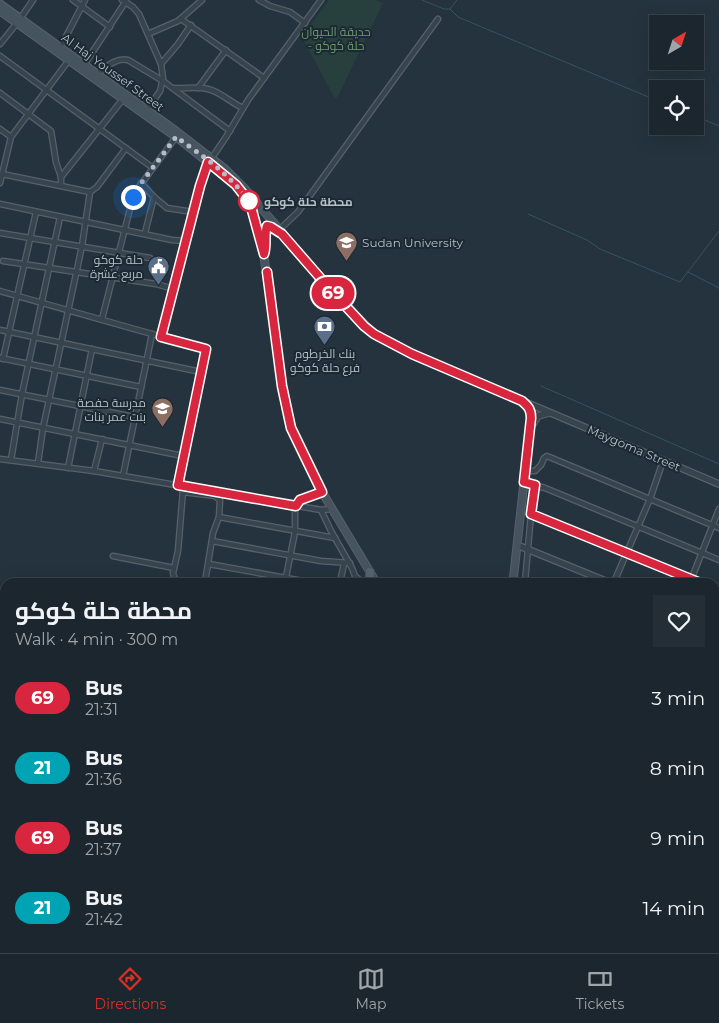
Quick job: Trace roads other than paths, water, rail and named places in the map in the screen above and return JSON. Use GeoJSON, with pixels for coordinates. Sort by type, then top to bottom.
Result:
{"type":"FeatureCollection","features":[{"type":"Feature","properties":{"kind":"main road","name":"Al Haj Youssef Street"},"geometry":{"type":"LineString","coordinates":[[0,4],[18,21],[69,60],[123,99],[145,112],[210,160]]}},
{"type":"Feature","properties":{"kind":"main road","name":"Al Haj Youssef Street"},"geometry":{"type":"LineString","coordinates":[[0,11],[84,65],[176,137],[210,160]]}},
{"type":"Feature","properties":{"kind":"main road"},"geometry":{"type":"LineString","coordinates":[[210,160],[239,182],[329,288],[364,326],[374,334],[412,354],[522,401],[528,406],[531,411],[530,428],[513,578]]}},
{"type":"Feature","properties":{"kind":"main road"},"geometry":{"type":"LineString","coordinates":[[210,160],[236,185],[250,203],[264,254],[282,386],[291,428],[322,492],[374,578]]}},
{"type":"Feature","properties":{"kind":"main road"},"geometry":{"type":"LineString","coordinates":[[264,254],[266,228],[271,227],[281,232]]}},
{"type":"Feature","properties":{"kind":"main road"},"geometry":{"type":"LineString","coordinates":[[370,572],[370,578]]}},
{"type":"Feature","properties":{"kind":"street"},"geometry":{"type":"LineString","coordinates":[[0,44],[33,0]]}},
{"type":"Feature","properties":{"kind":"street"},"geometry":{"type":"LineString","coordinates":[[73,0],[110,27]]}},
{"type":"Feature","properties":{"kind":"street"},"geometry":{"type":"LineString","coordinates":[[60,48],[85,0]]}},
{"type":"Feature","properties":{"kind":"street"},"geometry":{"type":"LineString","coordinates":[[148,34],[181,19],[202,0]]}},
{"type":"Feature","properties":{"kind":"street"},"geometry":{"type":"LineString","coordinates":[[259,0],[270,6],[290,12],[305,23]]}},
{"type":"Feature","properties":{"kind":"street"},"geometry":{"type":"LineString","coordinates":[[161,337],[204,172],[243,108],[321,0]]}},
{"type":"Feature","properties":{"kind":"street"},"geometry":{"type":"LineString","coordinates":[[84,65],[125,1],[136,9],[161,64],[163,82],[160,91],[145,112]]}},
{"type":"Feature","properties":{"kind":"street"},"geometry":{"type":"LineString","coordinates":[[181,19],[264,78]]}},
{"type":"Feature","properties":{"kind":"street"},"geometry":{"type":"LineString","coordinates":[[281,232],[298,212],[438,19]]}},
{"type":"Feature","properties":{"kind":"street"},"geometry":{"type":"LineString","coordinates":[[161,64],[191,25]]}},
{"type":"Feature","properties":{"kind":"street"},"geometry":{"type":"LineString","coordinates":[[198,88],[226,50]]}},
{"type":"Feature","properties":{"kind":"street"},"geometry":{"type":"LineString","coordinates":[[0,56],[153,168]]}},
{"type":"Feature","properties":{"kind":"street"},"geometry":{"type":"LineString","coordinates":[[96,74],[115,61],[124,59],[163,82],[230,131]]}},
{"type":"Feature","properties":{"kind":"street"},"geometry":{"type":"LineString","coordinates":[[0,183],[11,137],[69,60]]}},
{"type":"Feature","properties":{"kind":"street"},"geometry":{"type":"LineString","coordinates":[[171,88],[208,89],[243,108]]}},
{"type":"Feature","properties":{"kind":"street"},"geometry":{"type":"LineString","coordinates":[[0,94],[48,128],[53,135],[56,162],[62,185]]}},
{"type":"Feature","properties":{"kind":"street"},"geometry":{"type":"LineString","coordinates":[[61,177],[123,99]]}},
{"type":"Feature","properties":{"kind":"street"},"geometry":{"type":"LineString","coordinates":[[0,129],[11,137]]}},
{"type":"Feature","properties":{"kind":"street"},"geometry":{"type":"LineString","coordinates":[[102,319],[133,197],[176,137]]}},
{"type":"Feature","properties":{"kind":"street"},"geometry":{"type":"LineString","coordinates":[[38,463],[43,428],[82,246],[86,222],[85,214],[90,192],[97,187],[126,148]]}},
{"type":"Feature","properties":{"kind":"street"},"geometry":{"type":"LineString","coordinates":[[2,174],[90,192]]}},
{"type":"Feature","properties":{"kind":"street"},"geometry":{"type":"LineString","coordinates":[[141,184],[167,208],[193,212]]}},
{"type":"Feature","properties":{"kind":"street"},"geometry":{"type":"LineString","coordinates":[[145,234],[154,197]]}},
{"type":"Feature","properties":{"kind":"street"},"geometry":{"type":"LineString","coordinates":[[0,204],[172,240],[186,241]]}},
{"type":"Feature","properties":{"kind":"street"},"geometry":{"type":"LineString","coordinates":[[36,212],[2,359],[140,387]]}},
{"type":"Feature","properties":{"kind":"street"},"geometry":{"type":"LineString","coordinates":[[11,460],[22,394],[36,337],[60,217]]}},
{"type":"Feature","properties":{"kind":"street"},"geometry":{"type":"LineString","coordinates":[[0,233],[150,258]]}},
{"type":"Feature","properties":{"kind":"street"},"geometry":{"type":"LineString","coordinates":[[2,261],[112,277],[174,289]]}},
{"type":"Feature","properties":{"kind":"street"},"geometry":{"type":"LineString","coordinates":[[0,291],[206,349],[183,456],[181,485],[183,492],[178,551],[173,573],[175,578]]}},
{"type":"Feature","properties":{"kind":"street"},"geometry":{"type":"LineString","coordinates":[[0,330],[201,372]]}},
{"type":"Feature","properties":{"kind":"street"},"geometry":{"type":"LineString","coordinates":[[123,476],[152,334]]}},
{"type":"Feature","properties":{"kind":"street"},"geometry":{"type":"LineString","coordinates":[[68,468],[92,349]]}},
{"type":"Feature","properties":{"kind":"street"},"geometry":{"type":"LineString","coordinates":[[0,390],[134,418]]}},
{"type":"Feature","properties":{"kind":"street","name":"Maygoma Street"},"geometry":{"type":"LineString","coordinates":[[522,401],[719,484]]}},
{"type":"Feature","properties":{"kind":"street"},"geometry":{"type":"LineString","coordinates":[[530,428],[538,416],[549,413]]}},
{"type":"Feature","properties":{"kind":"street"},"geometry":{"type":"LineString","coordinates":[[0,419],[183,456]]}},
{"type":"Feature","properties":{"kind":"street"},"geometry":{"type":"LineString","coordinates":[[94,471],[102,439]]}},
{"type":"Feature","properties":{"kind":"street"},"geometry":{"type":"LineString","coordinates":[[525,471],[535,472],[547,456],[719,528]]}},
{"type":"Feature","properties":{"kind":"street"},"geometry":{"type":"LineString","coordinates":[[0,460],[94,471],[321,510],[332,509]]}},
{"type":"Feature","properties":{"kind":"street"},"geometry":{"type":"LineString","coordinates":[[616,578],[650,499],[663,461]]}},
{"type":"Feature","properties":{"kind":"street"},"geometry":{"type":"LineString","coordinates":[[524,482],[639,526],[719,560]]}},
{"type":"Feature","properties":{"kind":"street"},"geometry":{"type":"LineString","coordinates":[[526,578],[535,485]]}},
{"type":"Feature","properties":{"kind":"street"},"geometry":{"type":"LineString","coordinates":[[183,492],[218,497],[220,500],[206,578]]}},
{"type":"Feature","properties":{"kind":"street"},"geometry":{"type":"LineString","coordinates":[[286,578],[295,532],[296,506],[300,500],[322,492]]}},
{"type":"Feature","properties":{"kind":"street"},"geometry":{"type":"LineString","coordinates":[[691,578],[719,508]]}},
{"type":"Feature","properties":{"kind":"street"},"geometry":{"type":"LineString","coordinates":[[321,510],[347,563],[357,578]]}},
{"type":"Feature","properties":{"kind":"street"},"geometry":{"type":"LineString","coordinates":[[531,514],[685,578]]}},
{"type":"Feature","properties":{"kind":"street"},"geometry":{"type":"LineString","coordinates":[[218,517],[335,538]]}},
{"type":"Feature","properties":{"kind":"street"},"geometry":{"type":"LineString","coordinates":[[212,541],[347,563]]}},
{"type":"Feature","properties":{"kind":"street"},"geometry":{"type":"LineString","coordinates":[[517,545],[598,578]]}},
{"type":"Feature","properties":{"kind":"street"},"geometry":{"type":"LineString","coordinates":[[113,556],[174,568]]}},
{"type":"Feature","properties":{"kind":"street"},"geometry":{"type":"LineString","coordinates":[[341,578],[347,563]]}},
{"type":"Feature","properties":{"kind":"street"},"geometry":{"type":"LineString","coordinates":[[209,564],[276,578]]}},
{"type":"Feature","properties":{"kind":"waterway"},"geometry":{"type":"LineString","coordinates":[[422,0],[444,9],[450,9],[457,0]]}},
{"type":"Feature","properties":{"kind":"waterway"},"geometry":{"type":"LineString","coordinates":[[450,9],[458,17],[649,97]]}},
{"type":"Feature","properties":{"kind":"waterway"},"geometry":{"type":"LineString","coordinates":[[704,120],[719,126]]}},
{"type":"Feature","properties":{"kind":"waterway"},"geometry":{"type":"LineString","coordinates":[[528,214],[587,240],[600,249],[680,282],[719,231]]}},
{"type":"Feature","properties":{"kind":"waterway"},"geometry":{"type":"LineString","coordinates":[[688,272],[719,288]]}},
{"type":"Feature","properties":{"kind":"waterway"},"geometry":{"type":"LineString","coordinates":[[541,386],[719,464]]}},
{"type":"Feature","properties":{"kind":"waterway"},"geometry":{"type":"LineString","coordinates":[[299,504],[319,506],[322,509]]}},
{"type":"Feature","properties":{"kind":"place","name":"محطة حلة كوكو"},"geometry":{"type":"Point","coordinates":[249,201]}},
{"type":"Feature","properties":{"kind":"place","name":"Sudan University"},"geometry":{"type":"Point","coordinates":[346,261]}},
{"type":"Feature","properties":{"kind":"place","name":"حلة كوكو مربع عشرة"},"geometry":{"type":"Point","coordinates":[159,285]}},
{"type":"Feature","properties":{"kind":"place","name":"بنك الخرطوم فرع حلة كوكو"},"geometry":{"type":"Point","coordinates":[325,345]}},
{"type":"Feature","properties":{"kind":"place","name":"مدرسة حفصة بنت عمر بنات"},"geometry":{"type":"Point","coordinates":[162,428]}},
{"type":"Feature","properties":{"kind":"park label","name":"حديقة الحيوان - حلة كوكو"},"geometry":{"type":"Point","coordinates":[336,38]}}]}
